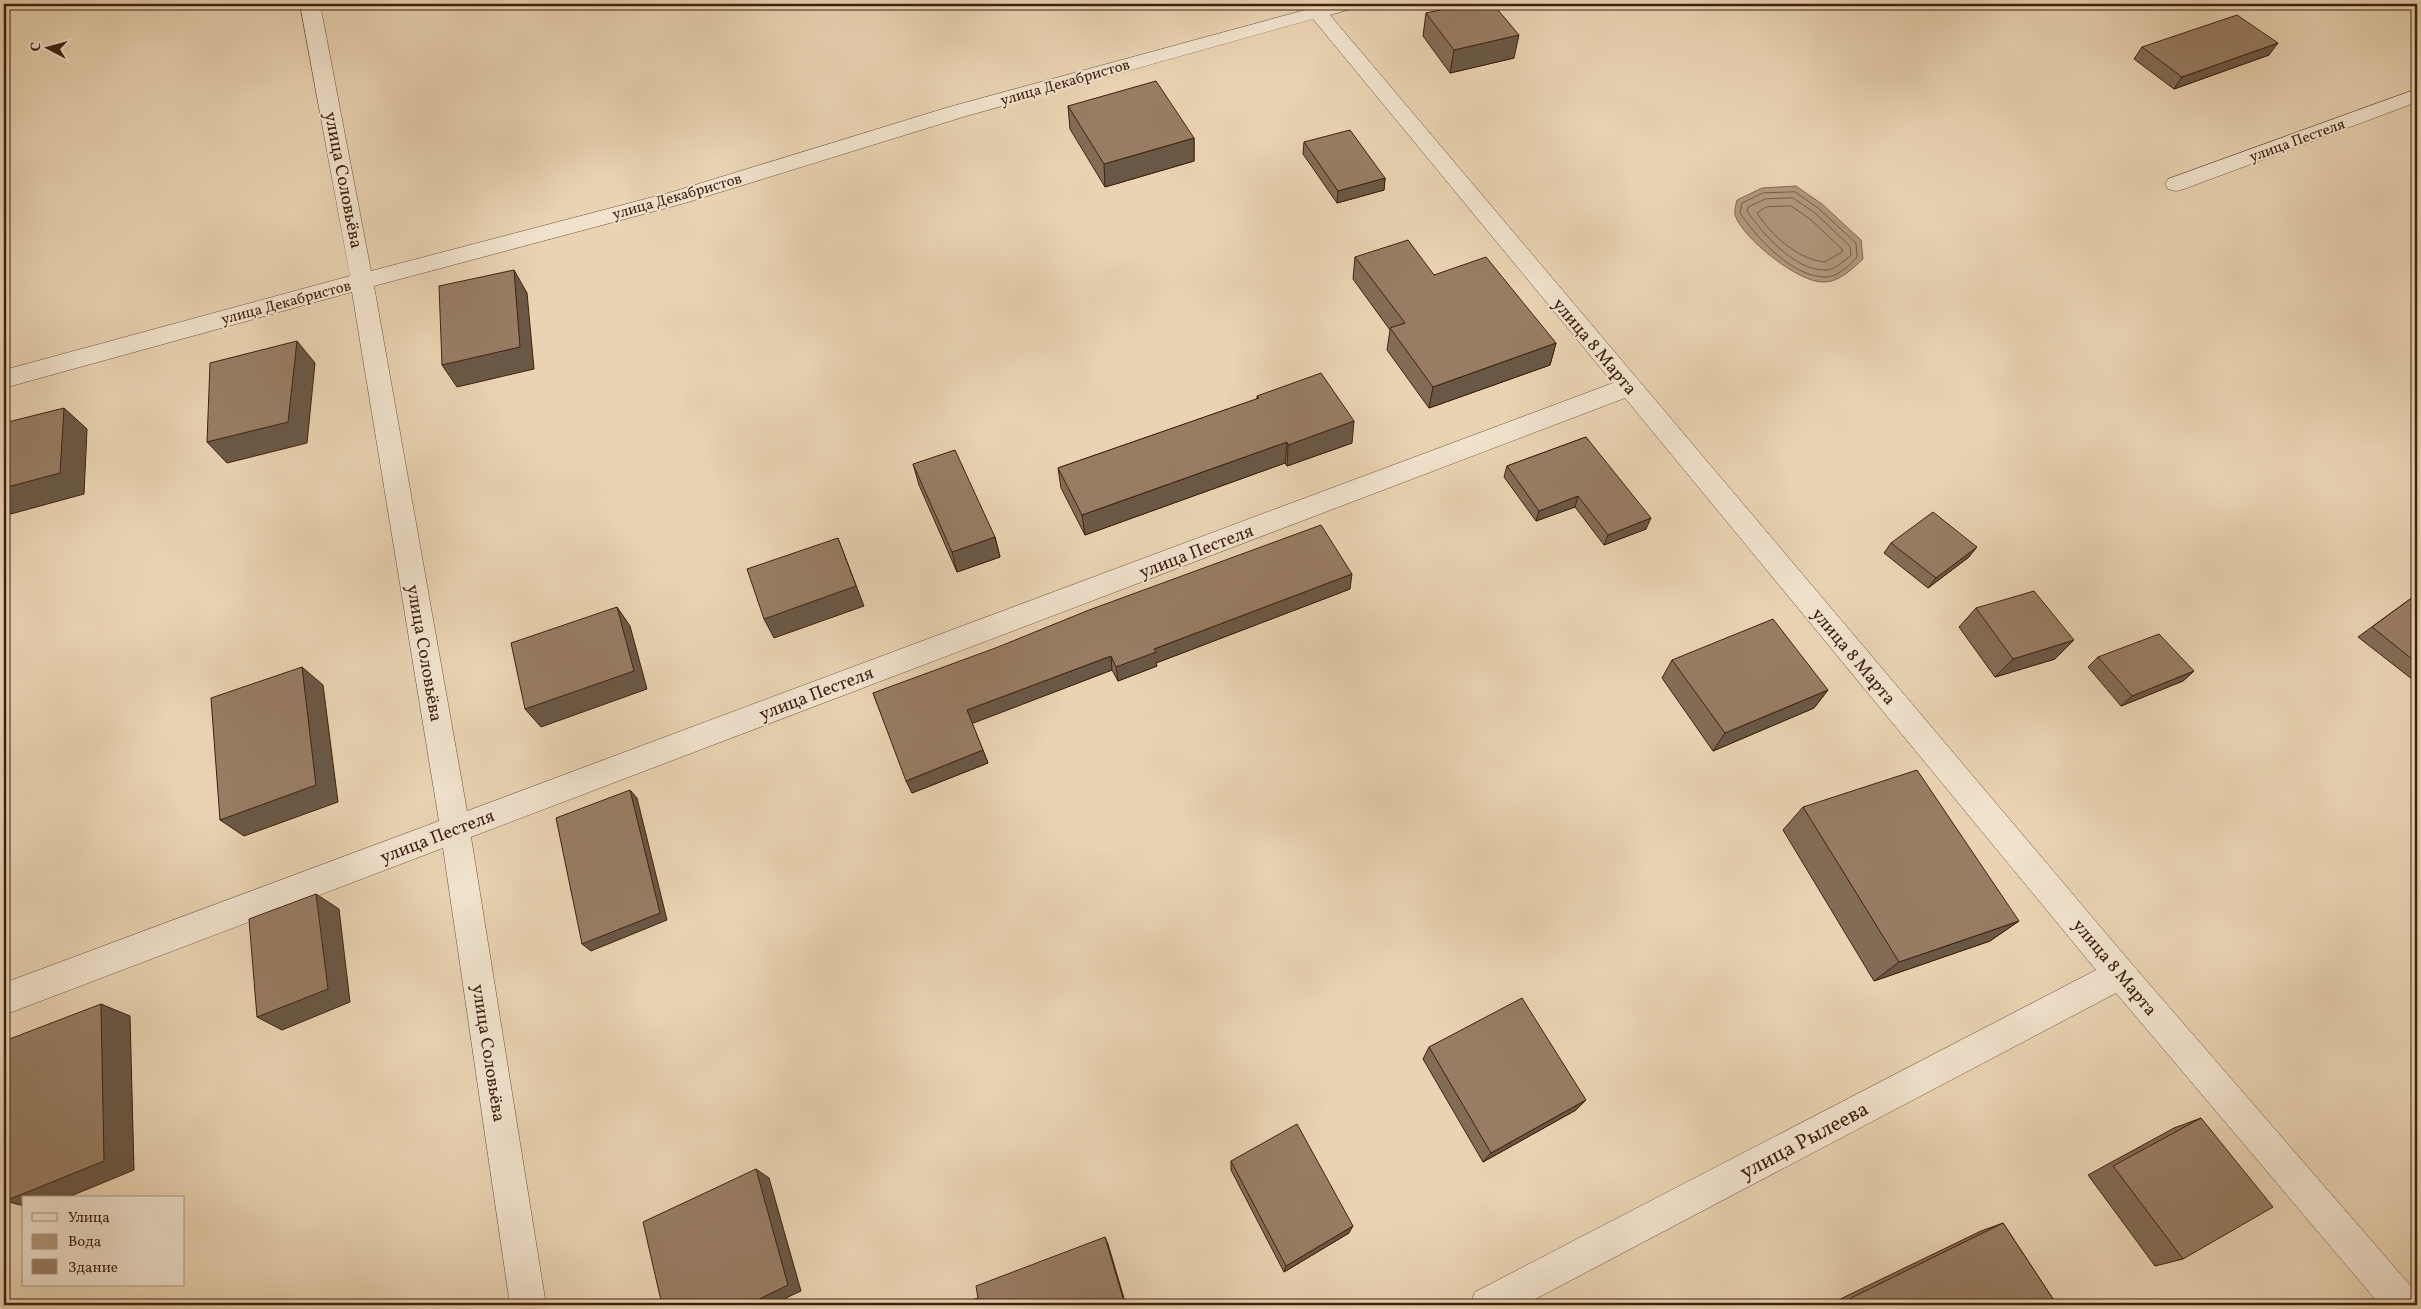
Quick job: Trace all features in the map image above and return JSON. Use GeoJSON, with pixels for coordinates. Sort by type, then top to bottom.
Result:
{"type":"FeatureCollection","features":[{"type":"Feature","properties":{"kind":"street","name":"улица Соловьёва"},"geometry":{"type":"LineString","coordinates":[[310,4],[362,281],[455,829],[528,1305]]}},
{"type":"Feature","properties":{"kind":"street","name":"улица Декабристов"},"geometry":{"type":"LineString","coordinates":[[4,379],[362,281],[677,198],[956,112],[1314,8],[1347,4]]}},
{"type":"Feature","properties":{"kind":"street","name":"улица 8 Марта"},"geometry":{"type":"LineString","coordinates":[[1314,8],[2120,974],[2403,1305]]}},
{"type":"Feature","properties":{"kind":"street","name":"улица Пестеля"},"geometry":{"type":"LineString","coordinates":[[2176,184],[2417,95]]}},
{"type":"Feature","properties":{"kind":"street","name":"улица Пестеля"},"geometry":{"type":"LineString","coordinates":[[4,999],[1629,387]]}},
{"type":"Feature","properties":{"kind":"street","name":"улица Рылеева"},"geometry":{"type":"LineString","coordinates":[[1488,1305],[2120,974]]}},
{"type":"Feature","properties":{"kind":"water"},"geometry":{"type":"Polygon","coordinates":[[[1796,186],[1822,204],[1861,240],[1863,259],[1846,274],[1835,280],[1814,281],[1787,268],[1748,235],[1735,215],[1737,200],[1762,188],[1796,186]]]}},
{"type":"Feature","properties":{"kind":"building"},"geometry":{"type":"Polygon","coordinates":[[[1468,4],[1493,4],[1519,35],[1454,50],[1426,13],[1468,4]]]}},
{"type":"Feature","properties":{"kind":"building"},"geometry":{"type":"Polygon","coordinates":[[[2237,15],[2278,43],[2182,77],[2142,47],[2237,15]]]}},
{"type":"Feature","properties":{"kind":"building"},"geometry":{"type":"Polygon","coordinates":[[[1156,81],[1194,138],[1104,164],[1068,106],[1156,81]]]}},
{"type":"Feature","properties":{"kind":"building"},"geometry":{"type":"Polygon","coordinates":[[[1350,130],[1385,178],[1338,191],[1304,142],[1350,130]]]}},
{"type":"Feature","properties":{"kind":"building"},"geometry":{"type":"Polygon","coordinates":[[[1408,240],[1434,275],[1486,257],[1556,343],[1433,387],[1390,328],[1405,323],[1355,257],[1408,240]]]}},
{"type":"Feature","properties":{"kind":"building"},"geometry":{"type":"Polygon","coordinates":[[[514,270],[520,347],[442,365],[439,286],[514,270]]]}},
{"type":"Feature","properties":{"kind":"building"},"geometry":{"type":"Polygon","coordinates":[[[297,341],[288,422],[207,442],[210,363],[297,341]]]}},
{"type":"Feature","properties":{"kind":"building"},"geometry":{"type":"Polygon","coordinates":[[[1321,373],[1354,421],[1288,445],[1287,442],[1082,515],[1058,468],[1259,398],[1257,396],[1321,373]]]}},
{"type":"Feature","properties":{"kind":"building"},"geometry":{"type":"Polygon","coordinates":[[[64,408],[60,473],[4,488],[4,423],[64,408]]]}},
{"type":"Feature","properties":{"kind":"building"},"geometry":{"type":"Polygon","coordinates":[[[1586,437],[1651,518],[1608,535],[1578,496],[1539,511],[1507,466],[1586,437]]]}},
{"type":"Feature","properties":{"kind":"building"},"geometry":{"type":"Polygon","coordinates":[[[955,450],[995,537],[952,552],[913,464],[955,450]]]}},
{"type":"Feature","properties":{"kind":"building"},"geometry":{"type":"Polygon","coordinates":[[[1933,512],[1977,547],[1936,578],[1891,543],[1933,512]]]}},
{"type":"Feature","properties":{"kind":"building"},"geometry":{"type":"Polygon","coordinates":[[[1321,525],[1352,574],[1154,649],[1156,652],[1116,667],[1111,656],[967,710],[983,750],[906,781],[873,693],[998,647],[1089,610],[1321,525]]]}},
{"type":"Feature","properties":{"kind":"building"},"geometry":{"type":"Polygon","coordinates":[[[838,538],[856,586],[764,619],[747,569],[838,538]]]}},
{"type":"Feature","properties":{"kind":"building"},"geometry":{"type":"Polygon","coordinates":[[[2034,591],[2074,640],[2013,659],[1976,608],[2034,591]]]}},
{"type":"Feature","properties":{"kind":"building"},"geometry":{"type":"Polygon","coordinates":[[[2417,594],[2417,663],[2372,627],[2417,594]]]}},
{"type":"Feature","properties":{"kind":"building"},"geometry":{"type":"Polygon","coordinates":[[[617,607],[634,671],[525,709],[511,643],[617,607]]]}},
{"type":"Feature","properties":{"kind":"building"},"geometry":{"type":"Polygon","coordinates":[[[1773,619],[1828,690],[1725,733],[1672,660],[1773,619]]]}},
{"type":"Feature","properties":{"kind":"building"},"geometry":{"type":"Polygon","coordinates":[[[2159,634],[2194,671],[2132,696],[2098,657],[2159,634]]]}},
{"type":"Feature","properties":{"kind":"building"},"geometry":{"type":"Polygon","coordinates":[[[302,667],[316,785],[220,820],[211,698],[302,667]]]}},
{"type":"Feature","properties":{"kind":"building"},"geometry":{"type":"Polygon","coordinates":[[[1917,770],[2019,921],[1899,962],[1803,807],[1917,770]]]}},
{"type":"Feature","properties":{"kind":"building"},"geometry":{"type":"Polygon","coordinates":[[[630,790],[660,913],[582,944],[556,818],[630,790]]]}},
{"type":"Feature","properties":{"kind":"building"},"geometry":{"type":"Polygon","coordinates":[[[316,894],[328,989],[257,1017],[249,919],[316,894]]]}},
{"type":"Feature","properties":{"kind":"building"},"geometry":{"type":"Polygon","coordinates":[[[1522,998],[1586,1100],[1491,1153],[1429,1047],[1522,998]]]}},
{"type":"Feature","properties":{"kind":"building"},"geometry":{"type":"Polygon","coordinates":[[[101,1004],[104,1161],[5,1201],[7,1040],[101,1004]]]}},
{"type":"Feature","properties":{"kind":"building"},"geometry":{"type":"Polygon","coordinates":[[[2201,1118],[2273,1207],[2183,1259],[2113,1166],[2201,1118]]]}},
{"type":"Feature","properties":{"kind":"building"},"geometry":{"type":"Polygon","coordinates":[[[1297,1124],[1353,1226],[1286,1266],[1231,1161],[1297,1124]]]}},
{"type":"Feature","properties":{"kind":"building"},"geometry":{"type":"Polygon","coordinates":[[[756,1169],[788,1285],[747,1305],[662,1305],[643,1222],[756,1169]]]}},
{"type":"Feature","properties":{"kind":"building"},"geometry":{"type":"Polygon","coordinates":[[[2003,1223],[2057,1305],[1855,1305],[1851,1298],[2003,1223]]]}},
{"type":"Feature","properties":{"kind":"building"},"geometry":{"type":"Polygon","coordinates":[[[1105,1237],[1125,1305],[958,1305],[978,1298],[976,1286],[1105,1237]]]}}]}
